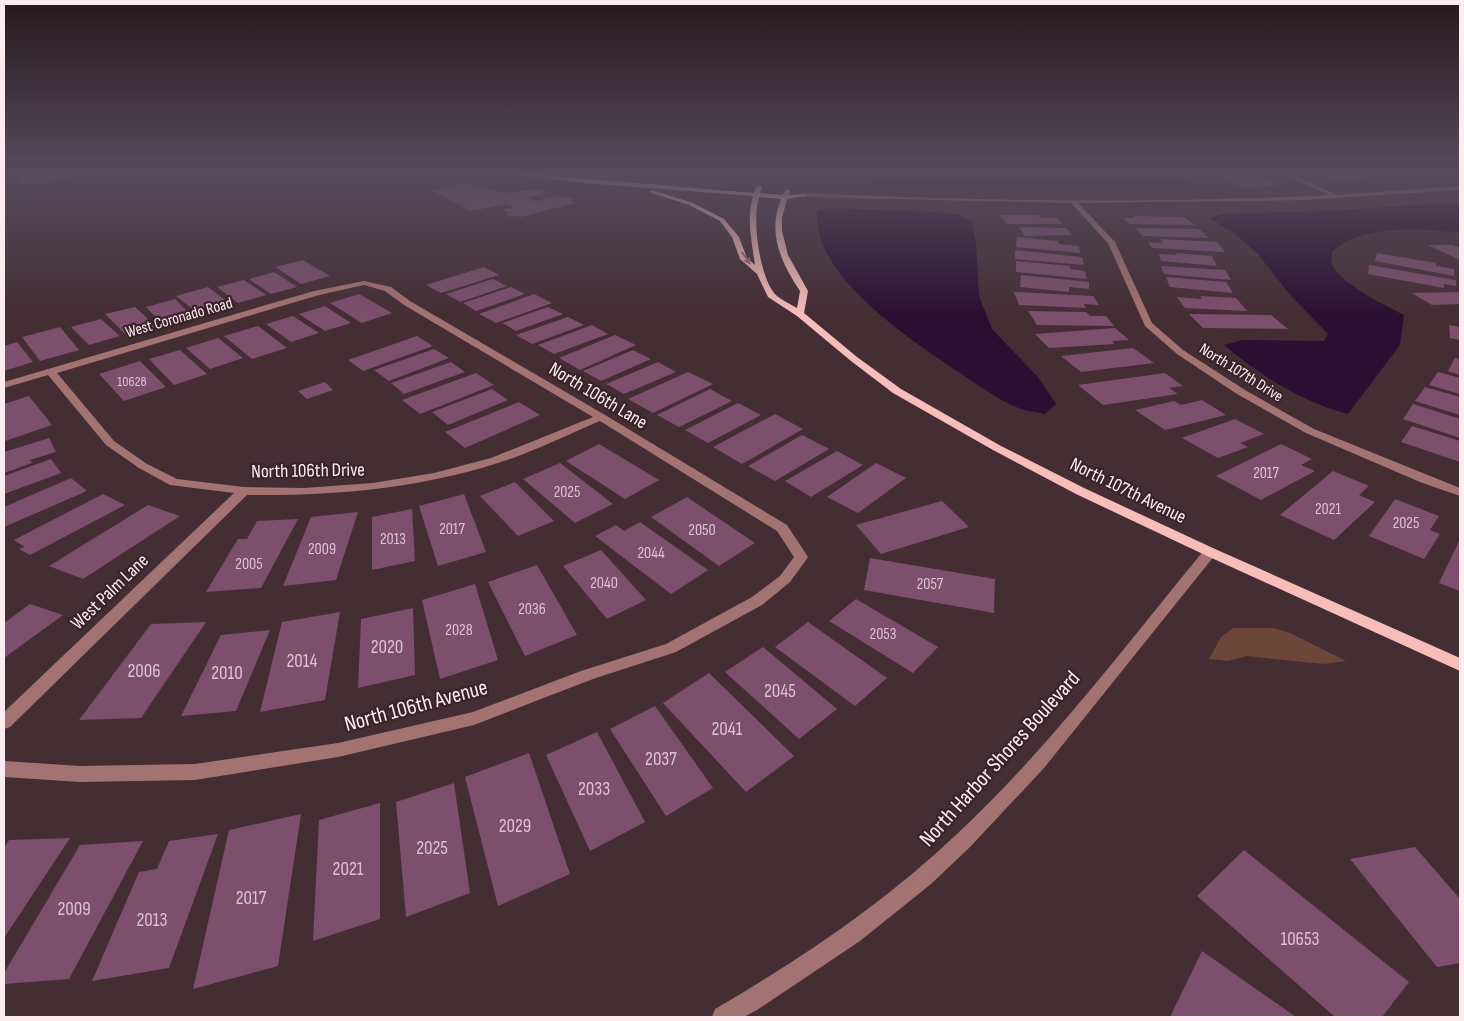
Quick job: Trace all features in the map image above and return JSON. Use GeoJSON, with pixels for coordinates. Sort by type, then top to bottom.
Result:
{"type":"FeatureCollection","features":[{"type":"Feature","properties":{"kind":"main road"},"geometry":{"type":"LineString","coordinates":[[722,221],[735,237],[744,259],[760,273]]}},
{"type":"Feature","properties":{"kind":"main road","name":"North 107th Avenue"},"geometry":{"type":"LineString","coordinates":[[753,221],[760,273],[771,295],[800,314],[854,359],[897,390],[996,448],[1080,491],[1460,665]]}},
{"type":"Feature","properties":{"kind":"main road"},"geometry":{"type":"LineString","coordinates":[[778,221],[782,252],[789,270],[804,291],[800,314]]}},
{"type":"Feature","properties":{"kind":"street","name":"North 107th Drive"},"geometry":{"type":"LineString","coordinates":[[1091,221],[1111,242],[1148,324],[1180,352],[1241,392],[1310,430],[1424,479],[1460,492]]}},
{"type":"Feature","properties":{"kind":"street","name":"West Coronado Road"},"geometry":{"type":"LineString","coordinates":[[4,385],[317,293],[364,283]]}},
{"type":"Feature","properties":{"kind":"street","name":"North 106th Lane"},"geometry":{"type":"LineString","coordinates":[[364,283],[388,289],[407,303],[601,417],[782,528],[801,557]]}},
{"type":"Feature","properties":{"kind":"street","name":"North 106th Drive"},"geometry":{"type":"LineString","coordinates":[[50,371],[110,443],[143,466],[174,482],[244,491],[304,492],[373,488],[435,476],[495,460],[601,417]]}},
{"type":"Feature","properties":{"kind":"street","name":"West Palm Lane"},"geometry":{"type":"LineString","coordinates":[[4,722],[244,491]]}},
{"type":"Feature","properties":{"kind":"street","name":"North Harbor Shores Boulevard"},"geometry":{"type":"LineString","coordinates":[[723,1017],[748,1003],[863,926],[924,877],[978,826],[1040,759],[1210,552]]}},
{"type":"Feature","properties":{"kind":"street","name":"North 106th Avenue"},"geometry":{"type":"LineString","coordinates":[[4,769],[80,774],[195,772],[338,750],[474,718],[587,676],[670,648],[757,601],[785,579],[801,557]]}},
{"type":"Feature","properties":{"kind":"shaded area"},"geometry":{"type":"Polygon","coordinates":[[[818,221],[972,222],[976,242],[979,296],[992,329],[1038,377],[1056,404],[1045,414],[1012,405],[979,386],[915,342],[868,303],[847,282],[830,259],[820,235],[818,221]]]}},
{"type":"Feature","properties":{"kind":"shaded area"},"geometry":{"type":"Polygon","coordinates":[[[1214,221],[1460,221],[1460,233],[1428,230],[1393,230],[1359,237],[1344,243],[1332,252],[1332,264],[1343,279],[1375,300],[1404,315],[1400,345],[1348,414],[1314,403],[1283,387],[1224,345],[1243,340],[1324,341],[1328,334],[1290,295],[1257,253],[1236,235],[1214,221]]]}},
{"type":"Feature","properties":{"kind":"shaded area"},"geometry":{"type":"Polygon","coordinates":[[[1233,628],[1274,628],[1290,633],[1346,661],[1323,664],[1247,656],[1228,661],[1209,659],[1221,637],[1233,628]]]}},
{"type":"Feature","properties":{"kind":"building"},"geometry":{"type":"Polygon","coordinates":[[[1004,221],[1060,221],[1063,224],[1006,224],[1004,221]]]}},
{"type":"Feature","properties":{"kind":"building"},"geometry":{"type":"Polygon","coordinates":[[[1126,221],[1189,221],[1195,225],[1129,224],[1126,221]]]}},
{"type":"Feature","properties":{"kind":"building"},"geometry":{"type":"Polygon","coordinates":[[[1019,227],[1066,228],[1072,235],[1025,236],[1019,227]]]}},
{"type":"Feature","properties":{"kind":"building"},"geometry":{"type":"Polygon","coordinates":[[[1135,228],[1199,229],[1209,238],[1143,236],[1135,228]]]}},
{"type":"Feature","properties":{"kind":"building"},"geometry":{"type":"Polygon","coordinates":[[[1017,237],[1058,241],[1059,244],[1079,246],[1080,253],[1016,247],[1017,237]]]}},
{"type":"Feature","properties":{"kind":"building"},"geometry":{"type":"Polygon","coordinates":[[[1160,239],[1217,242],[1225,252],[1152,248],[1148,242],[1163,243],[1160,239]]]}},
{"type":"Feature","properties":{"kind":"building"},"geometry":{"type":"Polygon","coordinates":[[[1428,245],[1452,245],[1460,248],[1460,260],[1428,245]]]}},
{"type":"Feature","properties":{"kind":"building"},"geometry":{"type":"Polygon","coordinates":[[[1015,250],[1082,257],[1084,265],[1015,259],[1015,250]]]}},
{"type":"Feature","properties":{"kind":"building"},"geometry":{"type":"Polygon","coordinates":[[[1176,253],[1212,256],[1217,266],[1161,261],[1159,254],[1177,255],[1176,253]]]}},
{"type":"Feature","properties":{"kind":"building"},"geometry":{"type":"Polygon","coordinates":[[[1377,253],[1436,263],[1436,266],[1454,269],[1454,276],[1375,261],[1377,253]]]}},
{"type":"Feature","properties":{"kind":"building"},"geometry":{"type":"Polygon","coordinates":[[[303,260],[330,276],[301,284],[275,267],[303,260]]]}},
{"type":"Feature","properties":{"kind":"building"},"geometry":{"type":"Polygon","coordinates":[[[1016,261],[1070,266],[1070,269],[1085,271],[1087,279],[1016,272],[1016,261]]]}},
{"type":"Feature","properties":{"kind":"building"},"geometry":{"type":"Polygon","coordinates":[[[1369,265],[1456,280],[1456,286],[1444,284],[1444,288],[1368,274],[1369,265]]]}},
{"type":"Feature","properties":{"kind":"building"},"geometry":{"type":"Polygon","coordinates":[[[1161,266],[1225,270],[1231,280],[1164,274],[1161,266]]]}},
{"type":"Feature","properties":{"kind":"building"},"geometry":{"type":"Polygon","coordinates":[[[484,267],[499,275],[441,293],[426,285],[484,267]]]}},
{"type":"Feature","properties":{"kind":"building"},"geometry":{"type":"Polygon","coordinates":[[[274,272],[297,287],[271,294],[249,279],[274,272]]]}},
{"type":"Feature","properties":{"kind":"building"},"geometry":{"type":"Polygon","coordinates":[[[1021,275],[1089,282],[1089,289],[1069,287],[1069,292],[1020,287],[1021,275]]]}},
{"type":"Feature","properties":{"kind":"building"},"geometry":{"type":"Polygon","coordinates":[[[1166,277],[1226,282],[1233,293],[1170,287],[1166,277]]]}},
{"type":"Feature","properties":{"kind":"building"},"geometry":{"type":"Polygon","coordinates":[[[493,279],[507,286],[460,302],[446,294],[493,279]]]}},
{"type":"Feature","properties":{"kind":"building"},"geometry":{"type":"Polygon","coordinates":[[[244,280],[266,295],[238,303],[217,287],[244,280]]]}},
{"type":"Feature","properties":{"kind":"building"},"geometry":{"type":"Polygon","coordinates":[[[208,287],[233,306],[200,315],[176,296],[208,287]]]}},
{"type":"Feature","properties":{"kind":"building"},"geometry":{"type":"Polygon","coordinates":[[[511,287],[525,294],[476,311],[463,303],[511,287]]]}},
{"type":"Feature","properties":{"kind":"building"},"geometry":{"type":"Polygon","coordinates":[[[1014,292],[1093,296],[1099,305],[1084,304],[1086,308],[1019,305],[1014,292]]]}},
{"type":"Feature","properties":{"kind":"building"},"geometry":{"type":"Polygon","coordinates":[[[1460,292],[1460,304],[1432,305],[1412,293],[1460,292]]]}},
{"type":"Feature","properties":{"kind":"building"},"geometry":{"type":"Polygon","coordinates":[[[359,294],[392,313],[362,323],[330,303],[359,294]]]}},
{"type":"Feature","properties":{"kind":"building"},"geometry":{"type":"Polygon","coordinates":[[[534,294],[552,303],[496,323],[479,314],[534,294]]]}},
{"type":"Feature","properties":{"kind":"building"},"geometry":{"type":"Polygon","coordinates":[[[1200,296],[1236,298],[1247,311],[1185,308],[1177,297],[1202,299],[1200,296]]]}},
{"type":"Feature","properties":{"kind":"building"},"geometry":{"type":"Polygon","coordinates":[[[175,299],[193,317],[163,325],[146,307],[175,299]]]}},
{"type":"Feature","properties":{"kind":"building"},"geometry":{"type":"Polygon","coordinates":[[[325,306],[351,323],[325,331],[299,314],[325,306]]]}},
{"type":"Feature","properties":{"kind":"building"},"geometry":{"type":"Polygon","coordinates":[[[135,307],[157,327],[126,335],[105,314],[135,307]]]}},
{"type":"Feature","properties":{"kind":"building"},"geometry":{"type":"Polygon","coordinates":[[[548,307],[563,314],[516,331],[502,323],[548,307]]]}},
{"type":"Feature","properties":{"kind":"building"},"geometry":{"type":"Polygon","coordinates":[[[1028,311],[1086,312],[1090,316],[1106,316],[1114,326],[1037,325],[1028,311]]]}},
{"type":"Feature","properties":{"kind":"building"},"geometry":{"type":"Polygon","coordinates":[[[1189,314],[1271,315],[1288,329],[1203,328],[1189,314]]]}},
{"type":"Feature","properties":{"kind":"building"},"geometry":{"type":"Polygon","coordinates":[[[293,316],[319,333],[291,342],[266,324],[293,316]]]}},
{"type":"Feature","properties":{"kind":"building"},"geometry":{"type":"Polygon","coordinates":[[[568,317],[584,325],[532,344],[516,335],[568,317]]]}},
{"type":"Feature","properties":{"kind":"building"},"geometry":{"type":"Polygon","coordinates":[[[101,319],[120,336],[89,345],[71,327],[101,319]]]}},
{"type":"Feature","properties":{"kind":"building"},"geometry":{"type":"Polygon","coordinates":[[[592,325],[608,334],[554,354],[538,345],[592,325]]]}},
{"type":"Feature","properties":{"kind":"building"},"geometry":{"type":"Polygon","coordinates":[[[1449,325],[1460,327],[1460,340],[1450,338],[1449,325]]]}},
{"type":"Feature","properties":{"kind":"building"},"geometry":{"type":"Polygon","coordinates":[[[258,326],[287,348],[252,359],[224,336],[258,326]]]}},
{"type":"Feature","properties":{"kind":"building"},"geometry":{"type":"Polygon","coordinates":[[[60,327],[79,350],[40,361],[22,337],[60,327]]]}},
{"type":"Feature","properties":{"kind":"building"},"geometry":{"type":"Polygon","coordinates":[[[1115,328],[1129,340],[1112,341],[1115,344],[1049,348],[1035,334],[1115,328]]]}},
{"type":"Feature","properties":{"kind":"building"},"geometry":{"type":"Polygon","coordinates":[[[615,335],[636,345],[580,370],[559,358],[615,335]]]}},
{"type":"Feature","properties":{"kind":"building"},"geometry":{"type":"Polygon","coordinates":[[[417,336],[433,346],[363,371],[348,360],[417,336]]]}},
{"type":"Feature","properties":{"kind":"building"},"geometry":{"type":"Polygon","coordinates":[[[218,338],[243,358],[210,369],[186,348],[218,338]]]}},
{"type":"Feature","properties":{"kind":"building"},"geometry":{"type":"Polygon","coordinates":[[[17,342],[33,362],[4,371],[4,346],[17,342]]]}},
{"type":"Feature","properties":{"kind":"building"},"geometry":{"type":"Polygon","coordinates":[[[1133,348],[1154,363],[1081,372],[1061,356],[1133,348]]]}},
{"type":"Feature","properties":{"kind":"building"},"geometry":{"type":"Polygon","coordinates":[[[434,349],[449,358],[389,381],[374,370],[434,349]]]}},
{"type":"Feature","properties":{"kind":"building"},"geometry":{"type":"Polygon","coordinates":[[[180,350],[207,374],[174,385],[149,359],[180,350]]]}},
{"type":"Feature","properties":{"kind":"building"},"geometry":{"type":"Polygon","coordinates":[[[633,350],[651,359],[601,381],[583,371],[633,350]]]}},
{"type":"Feature","properties":{"kind":"building"},"geometry":{"type":"Polygon","coordinates":[[[1455,358],[1460,359],[1460,375],[1448,371],[1455,358]]]}},
{"type":"Feature","properties":{"kind":"building"},"geometry":{"type":"Polygon","coordinates":[[[140,361],[166,387],[124,401],[99,374],[140,361]]]}},
{"type":"Feature","properties":{"kind":"building"},"geometry":{"type":"Polygon","coordinates":[[[451,362],[465,372],[404,394],[391,383],[451,362]]]}},
{"type":"Feature","properties":{"kind":"building"},"geometry":{"type":"Polygon","coordinates":[[[658,362],[676,372],[624,394],[606,384],[658,362]]]}},
{"type":"Feature","properties":{"kind":"building"},"geometry":{"type":"Polygon","coordinates":[[[688,372],[713,384],[653,413],[628,399],[688,372]]]}},
{"type":"Feature","properties":{"kind":"building"},"geometry":{"type":"Polygon","coordinates":[[[1438,372],[1460,378],[1460,394],[1429,385],[1438,372]]]}},
{"type":"Feature","properties":{"kind":"building"},"geometry":{"type":"Polygon","coordinates":[[[476,373],[494,385],[420,414],[402,400],[476,373]]]}},
{"type":"Feature","properties":{"kind":"building"},"geometry":{"type":"Polygon","coordinates":[[[1165,373],[1183,386],[1169,388],[1178,394],[1103,405],[1078,385],[1165,373]]]}},
{"type":"Feature","properties":{"kind":"building"},"geometry":{"type":"Polygon","coordinates":[[[325,382],[333,390],[307,399],[298,391],[325,382]]]}},
{"type":"Feature","properties":{"kind":"building"},"geometry":{"type":"Polygon","coordinates":[[[1425,387],[1460,397],[1460,415],[1415,401],[1425,387]]]}},
{"type":"Feature","properties":{"kind":"building"},"geometry":{"type":"Polygon","coordinates":[[[492,389],[508,400],[448,425],[432,412],[492,389]]]}},
{"type":"Feature","properties":{"kind":"building"},"geometry":{"type":"Polygon","coordinates":[[[710,389],[732,401],[679,427],[657,415],[710,389]]]}},
{"type":"Feature","properties":{"kind":"building"},"geometry":{"type":"Polygon","coordinates":[[[29,396],[52,425],[5,441],[4,404],[29,396]]]}},
{"type":"Feature","properties":{"kind":"building"},"geometry":{"type":"Polygon","coordinates":[[[1202,400],[1226,415],[1165,430],[1135,410],[1174,401],[1181,405],[1202,400]]]}},
{"type":"Feature","properties":{"kind":"building"},"geometry":{"type":"Polygon","coordinates":[[[519,402],[540,415],[465,448],[445,432],[519,402]]]}},
{"type":"Feature","properties":{"kind":"building"},"geometry":{"type":"Polygon","coordinates":[[[738,403],[761,415],[708,443],[685,430],[738,403]]]}},
{"type":"Feature","properties":{"kind":"building"},"geometry":{"type":"Polygon","coordinates":[[[1413,404],[1460,419],[1460,438],[1403,419],[1413,404]]]}},
{"type":"Feature","properties":{"kind":"building"},"geometry":{"type":"Polygon","coordinates":[[[775,414],[803,429],[742,464],[713,447],[775,414]]]}},
{"type":"Feature","properties":{"kind":"building"},"geometry":{"type":"Polygon","coordinates":[[[1235,419],[1264,434],[1240,443],[1248,447],[1218,458],[1182,438],[1235,419]]]}},
{"type":"Feature","properties":{"kind":"building"},"geometry":{"type":"Polygon","coordinates":[[[1412,426],[1460,441],[1460,462],[1401,442],[1412,426]]]}},
{"type":"Feature","properties":{"kind":"building"},"geometry":{"type":"Polygon","coordinates":[[[802,435],[829,449],[775,481],[748,466],[802,435]]]}},
{"type":"Feature","properties":{"kind":"building"},"geometry":{"type":"Polygon","coordinates":[[[49,438],[56,452],[30,460],[32,463],[4,473],[4,452],[49,438]]]}},
{"type":"Feature","properties":{"kind":"building"},"geometry":{"type":"Polygon","coordinates":[[[599,444],[659,480],[625,499],[566,461],[599,444]]]}},
{"type":"Feature","properties":{"kind":"building"},"geometry":{"type":"Polygon","coordinates":[[[1281,444],[1312,459],[1301,465],[1315,471],[1261,500],[1216,476],[1281,444]]]}},
{"type":"Feature","properties":{"kind":"building"},"geometry":{"type":"Polygon","coordinates":[[[837,451],[863,465],[811,497],[785,481],[837,451]]]}},
{"type":"Feature","properties":{"kind":"building"},"geometry":{"type":"Polygon","coordinates":[[[51,459],[61,473],[4,494],[4,476],[51,459]]]}},
{"type":"Feature","properties":{"kind":"building"},"geometry":{"type":"Polygon","coordinates":[[[560,463],[613,504],[575,523],[523,479],[560,463]]]}},
{"type":"Feature","properties":{"kind":"building"},"geometry":{"type":"Polygon","coordinates":[[[876,463],[906,478],[858,513],[827,497],[876,463]]]}},
{"type":"Feature","properties":{"kind":"building"},"geometry":{"type":"Polygon","coordinates":[[[1333,471],[1369,486],[1359,495],[1375,502],[1334,540],[1280,515],[1333,471]]]}},
{"type":"Feature","properties":{"kind":"building"},"geometry":{"type":"Polygon","coordinates":[[[71,478],[87,491],[4,527],[4,507],[71,478]]]}},
{"type":"Feature","properties":{"kind":"building"},"geometry":{"type":"Polygon","coordinates":[[[515,482],[554,521],[518,536],[480,496],[515,482]]]}},
{"type":"Feature","properties":{"kind":"building"},"geometry":{"type":"Polygon","coordinates":[[[103,494],[125,505],[30,555],[19,549],[25,547],[14,540],[103,494]]]}},
{"type":"Feature","properties":{"kind":"building"},"geometry":{"type":"Polygon","coordinates":[[[464,494],[486,552],[438,566],[419,506],[464,494]]]}},
{"type":"Feature","properties":{"kind":"building"},"geometry":{"type":"Polygon","coordinates":[[[687,497],[755,543],[719,566],[651,517],[687,497]]]}},
{"type":"Feature","properties":{"kind":"building"},"geometry":{"type":"Polygon","coordinates":[[[1395,499],[1439,516],[1430,530],[1440,534],[1424,559],[1369,536],[1395,499]]]}},
{"type":"Feature","properties":{"kind":"building"},"geometry":{"type":"Polygon","coordinates":[[[942,501],[969,527],[881,554],[856,525],[942,501]]]}},
{"type":"Feature","properties":{"kind":"building"},"geometry":{"type":"Polygon","coordinates":[[[148,505],[180,516],[83,579],[49,566],[148,505]]]}},
{"type":"Feature","properties":{"kind":"building"},"geometry":{"type":"Polygon","coordinates":[[[412,509],[415,561],[372,570],[372,517],[412,509]]]}},
{"type":"Feature","properties":{"kind":"building"},"geometry":{"type":"Polygon","coordinates":[[[358,512],[336,580],[283,586],[311,517],[358,512]]]}},
{"type":"Feature","properties":{"kind":"building"},"geometry":{"type":"Polygon","coordinates":[[[298,519],[261,588],[206,592],[238,539],[247,539],[257,521],[298,519]]]}},
{"type":"Feature","properties":{"kind":"building"},"geometry":{"type":"Polygon","coordinates":[[[640,522],[708,570],[671,594],[595,536],[616,525],[624,531],[640,522]]]}},
{"type":"Feature","properties":{"kind":"building"},"geometry":{"type":"Polygon","coordinates":[[[1460,539],[1460,591],[1439,583],[1460,539]]]}},
{"type":"Feature","properties":{"kind":"building"},"geometry":{"type":"Polygon","coordinates":[[[601,550],[646,600],[607,619],[563,566],[601,550]]]}},
{"type":"Feature","properties":{"kind":"building"},"geometry":{"type":"Polygon","coordinates":[[[870,558],[995,579],[994,613],[864,590],[870,558]]]}},
{"type":"Feature","properties":{"kind":"building"},"geometry":{"type":"Polygon","coordinates":[[[537,565],[577,635],[525,656],[488,582],[537,565]]]}},
{"type":"Feature","properties":{"kind":"building"},"geometry":{"type":"Polygon","coordinates":[[[475,584],[498,660],[440,679],[422,600],[475,584]]]}},
{"type":"Feature","properties":{"kind":"building"},"geometry":{"type":"Polygon","coordinates":[[[856,599],[938,647],[913,673],[829,621],[856,599]]]}},
{"type":"Feature","properties":{"kind":"building"},"geometry":{"type":"Polygon","coordinates":[[[30,604],[63,615],[4,658],[4,623],[30,604]]]}},
{"type":"Feature","properties":{"kind":"building"},"geometry":{"type":"Polygon","coordinates":[[[413,608],[415,675],[358,688],[361,619],[413,608]]]}},
{"type":"Feature","properties":{"kind":"building"},"geometry":{"type":"Polygon","coordinates":[[[340,612],[325,700],[260,712],[282,622],[340,612]]]}},
{"type":"Feature","properties":{"kind":"building"},"geometry":{"type":"Polygon","coordinates":[[[206,622],[141,718],[79,720],[151,624],[206,622]]]}},
{"type":"Feature","properties":{"kind":"building"},"geometry":{"type":"Polygon","coordinates":[[[808,622],[887,678],[855,706],[775,647],[808,622]]]}},
{"type":"Feature","properties":{"kind":"building"},"geometry":{"type":"Polygon","coordinates":[[[270,630],[236,711],[181,716],[221,635],[270,630]]]}},
{"type":"Feature","properties":{"kind":"building"},"geometry":{"type":"Polygon","coordinates":[[[763,647],[837,709],[799,739],[725,672],[763,647]]]}},
{"type":"Feature","properties":{"kind":"building"},"geometry":{"type":"Polygon","coordinates":[[[709,673],[794,756],[746,792],[663,703],[709,673]]]}},
{"type":"Feature","properties":{"kind":"building"},"geometry":{"type":"Polygon","coordinates":[[[655,706],[713,788],[666,816],[610,729],[655,706]]]}},
{"type":"Feature","properties":{"kind":"building"},"geometry":{"type":"Polygon","coordinates":[[[597,732],[645,822],[590,851],[546,755],[597,732]]]}},
{"type":"Feature","properties":{"kind":"building"},"geometry":{"type":"Polygon","coordinates":[[[529,753],[570,874],[498,906],[465,777],[529,753]]]}},
{"type":"Feature","properties":{"kind":"building"},"geometry":{"type":"Polygon","coordinates":[[[454,783],[470,893],[406,917],[396,802],[454,783]]]}},
{"type":"Feature","properties":{"kind":"building"},"geometry":{"type":"Polygon","coordinates":[[[380,803],[380,919],[313,941],[319,820],[380,803]]]}},
{"type":"Feature","properties":{"kind":"building"},"geometry":{"type":"Polygon","coordinates":[[[301,814],[278,966],[193,989],[229,830],[301,814]]]}},
{"type":"Feature","properties":{"kind":"building"},"geometry":{"type":"Polygon","coordinates":[[[218,834],[169,968],[92,981],[139,872],[157,869],[169,841],[218,834]]]}},
{"type":"Feature","properties":{"kind":"building"},"geometry":{"type":"Polygon","coordinates":[[[70,838],[4,938],[4,848],[9,840],[70,838]]]}},
{"type":"Feature","properties":{"kind":"building"},"geometry":{"type":"Polygon","coordinates":[[[143,841],[69,979],[4,984],[4,973],[80,845],[143,841]]]}},
{"type":"Feature","properties":{"kind":"building"},"geometry":{"type":"Polygon","coordinates":[[[1415,847],[1460,899],[1460,963],[1437,967],[1350,859],[1415,847]]]}},
{"type":"Feature","properties":{"kind":"building"},"geometry":{"type":"Polygon","coordinates":[[[1244,850],[1409,982],[1382,1017],[1335,1017],[1197,896],[1244,850]]]}},
{"type":"Feature","properties":{"kind":"building"},"geometry":{"type":"Polygon","coordinates":[[[1202,951],[1296,1017],[1170,1017],[1202,951]]]}}]}
